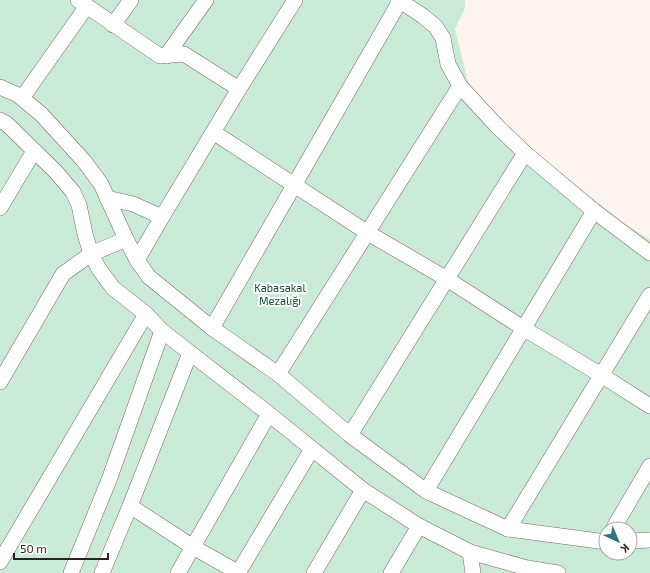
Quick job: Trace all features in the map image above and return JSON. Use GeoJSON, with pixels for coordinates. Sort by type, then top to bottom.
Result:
{"type":"FeatureCollection","features":[{"type":"Feature","properties":{"kind":"lane"},"geometry":{"type":"LineString","coordinates":[[113,25],[132,0]]}},
{"type":"Feature","properties":{"kind":"lane"},"geometry":{"type":"LineString","coordinates":[[166,56],[206,0]]}},
{"type":"Feature","properties":{"kind":"lane"},"geometry":{"type":"LineString","coordinates":[[137,260],[239,89],[295,0]]}},
{"type":"Feature","properties":{"kind":"lane"},"geometry":{"type":"LineString","coordinates":[[212,328],[400,0],[436,27],[443,38],[448,64],[460,86],[496,125],[525,153],[594,211],[650,253]]}},
{"type":"Feature","properties":{"kind":"lane"},"geometry":{"type":"LineString","coordinates":[[22,98],[82,3],[160,56],[184,54],[239,89]]}},
{"type":"Feature","properties":{"kind":"lane"},"geometry":{"type":"LineString","coordinates":[[278,374],[460,86]]}},
{"type":"Feature","properties":{"kind":"lane"},"geometry":{"type":"LineString","coordinates":[[0,87],[18,94],[41,114],[84,161],[101,184],[126,239],[137,260],[149,277],[212,328],[278,374],[350,435],[426,490],[508,529],[598,541]]}},
{"type":"Feature","properties":{"kind":"lane"},"geometry":{"type":"LineString","coordinates":[[0,120],[7,124],[56,172],[72,192],[79,205],[91,254],[99,269],[114,288],[146,314],[162,331],[312,448],[363,490],[419,526],[470,552],[526,568],[558,573]]}},
{"type":"Feature","properties":{"kind":"lane"},"geometry":{"type":"LineString","coordinates":[[214,132],[368,233],[447,279],[523,328],[650,406]]}},
{"type":"Feature","properties":{"kind":"lane"},"geometry":{"type":"LineString","coordinates":[[0,208],[34,151]]}},
{"type":"Feature","properties":{"kind":"lane"},"geometry":{"type":"LineString","coordinates":[[350,435],[525,153]]}},
{"type":"Feature","properties":{"kind":"lane"},"geometry":{"type":"LineString","coordinates":[[107,198],[133,204],[162,218]]}},
{"type":"Feature","properties":{"kind":"lane"},"geometry":{"type":"LineString","coordinates":[[426,490],[594,211]]}},
{"type":"Feature","properties":{"kind":"lane"},"geometry":{"type":"LineString","coordinates":[[0,382],[63,274],[91,254],[126,239]]}},
{"type":"Feature","properties":{"kind":"lane"},"geometry":{"type":"LineString","coordinates":[[508,529],[650,295]]}},
{"type":"Feature","properties":{"kind":"lane"},"geometry":{"type":"LineString","coordinates":[[0,562],[146,314]]}},
{"type":"Feature","properties":{"kind":"lane"},"geometry":{"type":"LineString","coordinates":[[71,573],[109,480],[162,331]]}},
{"type":"Feature","properties":{"kind":"lane"},"geometry":{"type":"LineString","coordinates":[[102,573],[190,353]]}},
{"type":"Feature","properties":{"kind":"lane"},"geometry":{"type":"LineString","coordinates":[[178,573],[269,414]]}},
{"type":"Feature","properties":{"kind":"lane"},"geometry":{"type":"LineString","coordinates":[[130,506],[193,547],[238,573],[312,448]]}},
{"type":"Feature","properties":{"kind":"lane"},"geometry":{"type":"LineString","coordinates":[[618,521],[650,466]]}},
{"type":"Feature","properties":{"kind":"lane"},"geometry":{"type":"LineString","coordinates":[[314,573],[363,490]]}},
{"type":"Feature","properties":{"kind":"lane"},"geometry":{"type":"LineString","coordinates":[[391,573],[419,526]]}},
{"type":"Feature","properties":{"kind":"lane"},"geometry":{"type":"LineString","coordinates":[[638,541],[650,540]]}},
{"type":"Feature","properties":{"kind":"lane"},"geometry":{"type":"LineString","coordinates":[[470,552],[472,572]]}},
{"type":"Feature","properties":{"kind":"green space","name":"Kabasakal Mezalığı"},"geometry":{"type":"Polygon","coordinates":[[[0,0],[465,0],[465,8],[455,29],[469,86],[502,125],[621,221],[650,240],[650,573],[0,573],[0,0]]]}}]}
